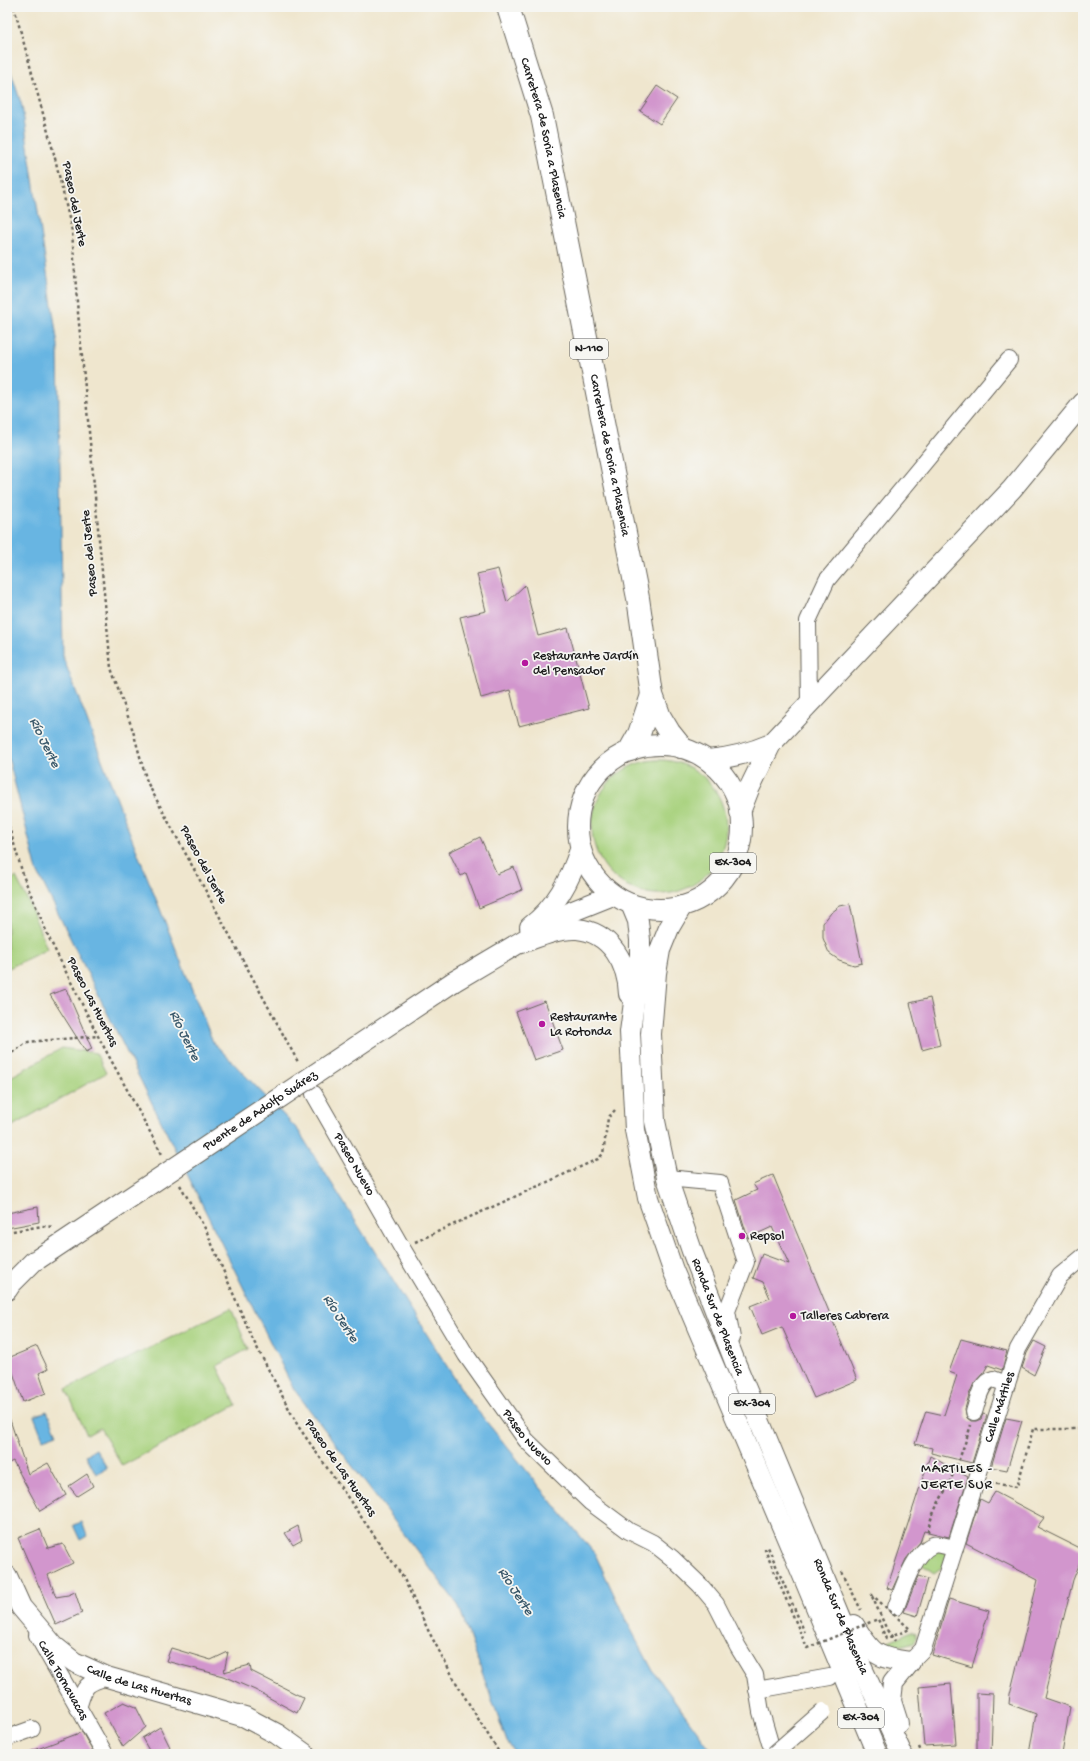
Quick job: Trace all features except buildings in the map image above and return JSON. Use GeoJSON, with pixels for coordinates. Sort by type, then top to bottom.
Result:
{"type":"FeatureCollection","features":[{"type":"Feature","properties":{"kind":"highway","name":"Carretera de Soria a Plasencia"},"geometry":{"type":"LineString","coordinates":[[508,7],[542,116],[638,598],[652,696]]}},
{"type":"Feature","properties":{"kind":"highway","name":"N-110"},"geometry":{"type":"LineString","coordinates":[[652,696],[660,717],[669,732],[681,747]]}},
{"type":"Feature","properties":{"kind":"highway","name":"N-110"},"geometry":{"type":"LineString","coordinates":[[630,750],[639,734],[652,696]]}},
{"type":"Feature","properties":{"kind":"main road"},"geometry":{"type":"LineString","coordinates":[[740,812],[749,789],[771,744],[1012,489],[1083,403]]}},
{"type":"Feature","properties":{"kind":"main road","name":"EX-304"},"geometry":{"type":"LineString","coordinates":[[655,744],[681,747],[695,752],[708,760],[726,778],[732,788],[740,812],[741,829],[739,846],[733,863],[724,877],[712,890],[702,896],[682,906],[656,909],[631,904],[613,895],[593,875],[580,850],[577,826],[581,802],[592,780],[609,762],[630,750],[655,744]]}},
{"type":"Feature","properties":{"kind":"main road"},"geometry":{"type":"LineString","coordinates":[[708,760],[730,758],[755,751],[771,744]]}},
{"type":"Feature","properties":{"kind":"main road"},"geometry":{"type":"LineString","coordinates":[[488,961],[541,919],[560,895],[572,874],[580,850]]}},
{"type":"Feature","properties":{"kind":"main road"},"geometry":{"type":"LineString","coordinates":[[488,961],[521,943],[573,911],[613,895]]}},
{"type":"Feature","properties":{"kind":"main road","name":"Ronda Sur de Plasencia"},"geometry":{"type":"LineString","coordinates":[[631,904],[638,922],[640,940],[640,958],[630,1032],[635,1130],[648,1198],[673,1270],[877,1754]]}},
{"type":"Feature","properties":{"kind":"main road","name":"Ronda Sur de Plasencia"},"geometry":{"type":"LineString","coordinates":[[682,906],[668,928],[660,950],[656,973],[651,1034],[655,1121],[667,1178],[692,1251],[737,1367],[861,1666],[902,1754]]}},
{"type":"Feature","properties":{"kind":"main road"},"geometry":{"type":"LineString","coordinates":[[521,943],[549,933],[578,929],[593,934],[614,948],[622,959],[629,980],[630,1032]]}},
{"type":"Feature","properties":{"kind":"main road","name":"Puente de Adolfo Suárez"},"geometry":{"type":"LineString","coordinates":[[36,1260],[453,982],[488,961]]}},
{"type":"Feature","properties":{"kind":"main road"},"geometry":{"type":"LineString","coordinates":[[7,1272],[36,1260]]}},
{"type":"Feature","properties":{"kind":"main road"},"geometry":{"type":"LineString","coordinates":[[7,1290],[11,1284],[36,1260]]}},
{"type":"Feature","properties":{"kind":"main road"},"geometry":{"type":"LineString","coordinates":[[822,1572],[868,1648],[887,1659],[910,1662]]}},
{"type":"Feature","properties":{"kind":"main road","name":"Calle de Las Huertas"},"geometry":{"type":"LineString","coordinates":[[7,1576],[20,1607],[54,1646],[74,1662],[107,1677],[245,1718],[277,1734],[305,1754]]}},
{"type":"Feature","properties":{"kind":"main road"},"geometry":{"type":"LineString","coordinates":[[907,1754],[891,1701],[893,1683],[910,1662]]}},
{"type":"Feature","properties":{"kind":"street"},"geometry":{"type":"LineString","coordinates":[[809,704],[808,621],[828,580],[1009,360]]}},
{"type":"Feature","properties":{"kind":"street","name":"Paseo Nuevo"},"geometry":{"type":"LineString","coordinates":[[314,1094],[402,1248],[466,1355],[526,1440],[590,1502],[629,1530],[653,1543],[672,1558],[700,1585],[716,1604],[738,1647],[755,1675],[761,1712],[772,1748]]}},
{"type":"Feature","properties":{"kind":"street"},"geometry":{"type":"LineString","coordinates":[[667,1178],[720,1183],[746,1262],[727,1311],[737,1367]]}},
{"type":"Feature","properties":{"kind":"street","name":"Calle Mártiles"},"geometry":{"type":"LineString","coordinates":[[910,1662],[922,1649],[926,1639],[923,1633],[921,1621],[935,1578],[949,1567],[1018,1349],[1060,1276],[1083,1257]]}},
{"type":"Feature","properties":{"kind":"street"},"geometry":{"type":"LineString","coordinates":[[974,1412],[982,1387],[986,1382],[993,1379],[1007,1384]]}},
{"type":"Feature","properties":{"kind":"street"},"geometry":{"type":"LineString","coordinates":[[896,1607],[909,1572],[915,1562],[926,1550],[933,1545],[955,1548]]}},
{"type":"Feature","properties":{"kind":"street","name":"Calle Tornavacas"},"geometry":{"type":"LineString","coordinates":[[20,1607],[104,1754]]}},
{"type":"Feature","properties":{"kind":"street"},"geometry":{"type":"LineString","coordinates":[[757,1690],[830,1676]]}},
{"type":"Feature","properties":{"kind":"street"},"geometry":{"type":"LineString","coordinates":[[78,1708],[84,1690],[91,1682],[107,1677]]}},
{"type":"Feature","properties":{"kind":"street"},"geometry":{"type":"LineString","coordinates":[[772,1748],[822,1711]]}},
{"type":"Feature","properties":{"kind":"street"},"geometry":{"type":"LineString","coordinates":[[7,1738],[32,1729]]}},
{"type":"Feature","properties":{"kind":"path","name":"Paseo del Jerte"},"geometry":{"type":"LineString","coordinates":[[14,7],[54,154],[72,231],[77,302],[111,668],[133,731],[147,782],[298,1062]]}},
{"type":"Feature","properties":{"kind":"path","name":"Paseo Las Huertas"},"geometry":{"type":"LineString","coordinates":[[7,820],[24,878],[50,940],[98,1036],[164,1159]]}},
{"type":"Feature","properties":{"kind":"path"},"geometry":{"type":"LineString","coordinates":[[7,1056],[28,1042],[98,1036]]}},
{"type":"Feature","properties":{"kind":"path"},"geometry":{"type":"LineString","coordinates":[[402,1248],[598,1159],[603,1154],[608,1118],[615,1110]]}},
{"type":"Feature","properties":{"kind":"path","name":"Paseo de Las Huertas"},"geometry":{"type":"LineString","coordinates":[[179,1184],[206,1230],[252,1338],[298,1426],[403,1577],[429,1632],[454,1679],[500,1754]]}},
{"type":"Feature","properties":{"kind":"path"},"geometry":{"type":"LineString","coordinates":[[926,1550],[928,1528],[962,1454],[974,1412]]}},
{"type":"Feature","properties":{"kind":"path"},"geometry":{"type":"LineString","coordinates":[[976,1481],[1017,1487],[1033,1429],[1083,1429]]}},
{"type":"Feature","properties":{"kind":"path"},"geometry":{"type":"LineString","coordinates":[[804,1633],[768,1547],[765,1550],[807,1648],[878,1618],[886,1639],[910,1629],[871,1594],[887,1630]]}},
{"type":"Feature","properties":{"kind":"green space"},"geometry":{"type":"Polygon","coordinates":[[[659,760],[685,765],[701,775],[711,785],[721,801],[726,827],[721,853],[711,869],[701,879],[685,889],[659,894],[633,889],[617,879],[607,869],[597,853],[592,827],[597,801],[607,785],[617,775],[633,765],[659,760]]]}},
{"type":"Feature","properties":{"kind":"green space"},"geometry":{"type":"Polygon","coordinates":[[[16,877],[29,903],[47,949],[7,969],[7,882],[16,877]]]}},
{"type":"Feature","properties":{"kind":"green space"},"geometry":{"type":"Polygon","coordinates":[[[62,1048],[96,1053],[106,1073],[7,1129],[7,1079],[62,1048]]]}},
{"type":"Feature","properties":{"kind":"green space"},"geometry":{"type":"Polygon","coordinates":[[[231,1308],[248,1349],[217,1366],[236,1405],[122,1466],[100,1428],[87,1435],[66,1389],[231,1308]]]}},
{"type":"Feature","properties":{"kind":"green space"},"geometry":{"type":"Polygon","coordinates":[[[939,1550],[950,1553],[945,1565],[934,1573],[921,1564],[939,1550]]]}},
{"type":"Feature","properties":{"kind":"green space"},"geometry":{"type":"Polygon","coordinates":[[[912,1631],[916,1633],[917,1637],[914,1642],[895,1646],[884,1643],[912,1631]]]}},
{"type":"Feature","properties":{"kind":"water","name":"Río Jerte"},"geometry":{"type":"Polygon","coordinates":[[[7,60],[22,106],[58,345],[63,657],[134,844],[213,1042],[298,1130],[467,1398],[595,1554],[625,1618],[653,1671],[714,1754],[516,1754],[507,1742],[458,1605],[293,1388],[37,871],[7,753],[7,60]]]}},
{"type":"Feature","properties":{"kind":"water"},"geometry":{"type":"Polygon","coordinates":[[[47,1411],[57,1434],[43,1439],[34,1416],[47,1411]]]}},
{"type":"Feature","properties":{"kind":"water"},"geometry":{"type":"Polygon","coordinates":[[[96,1449],[107,1468],[96,1474],[86,1455],[96,1449]]]}},
{"type":"Feature","properties":{"kind":"water"},"geometry":{"type":"Polygon","coordinates":[[[82,1522],[87,1536],[80,1540],[73,1525],[82,1522]]]}},
{"type":"Feature","properties":{"kind":"place","name":"Restaurante Jardín del Pensador"},"geometry":{"type":"Point","coordinates":[525,663]}},
{"type":"Feature","properties":{"kind":"place","name":"Restaurante La Rotonda"},"geometry":{"type":"Point","coordinates":[542,1024]}},
{"type":"Feature","properties":{"kind":"place","name":"Repsol"},"geometry":{"type":"Point","coordinates":[742,1236]}},
{"type":"Feature","properties":{"kind":"place","name":"Talleres Cabrera"},"geometry":{"type":"Point","coordinates":[793,1316]}},
{"type":"Feature","properties":{"kind":"district","name":"MÁRTILES - JERTE SUR"},"geometry":{"type":"Point","coordinates":[957,1478]}}]}
